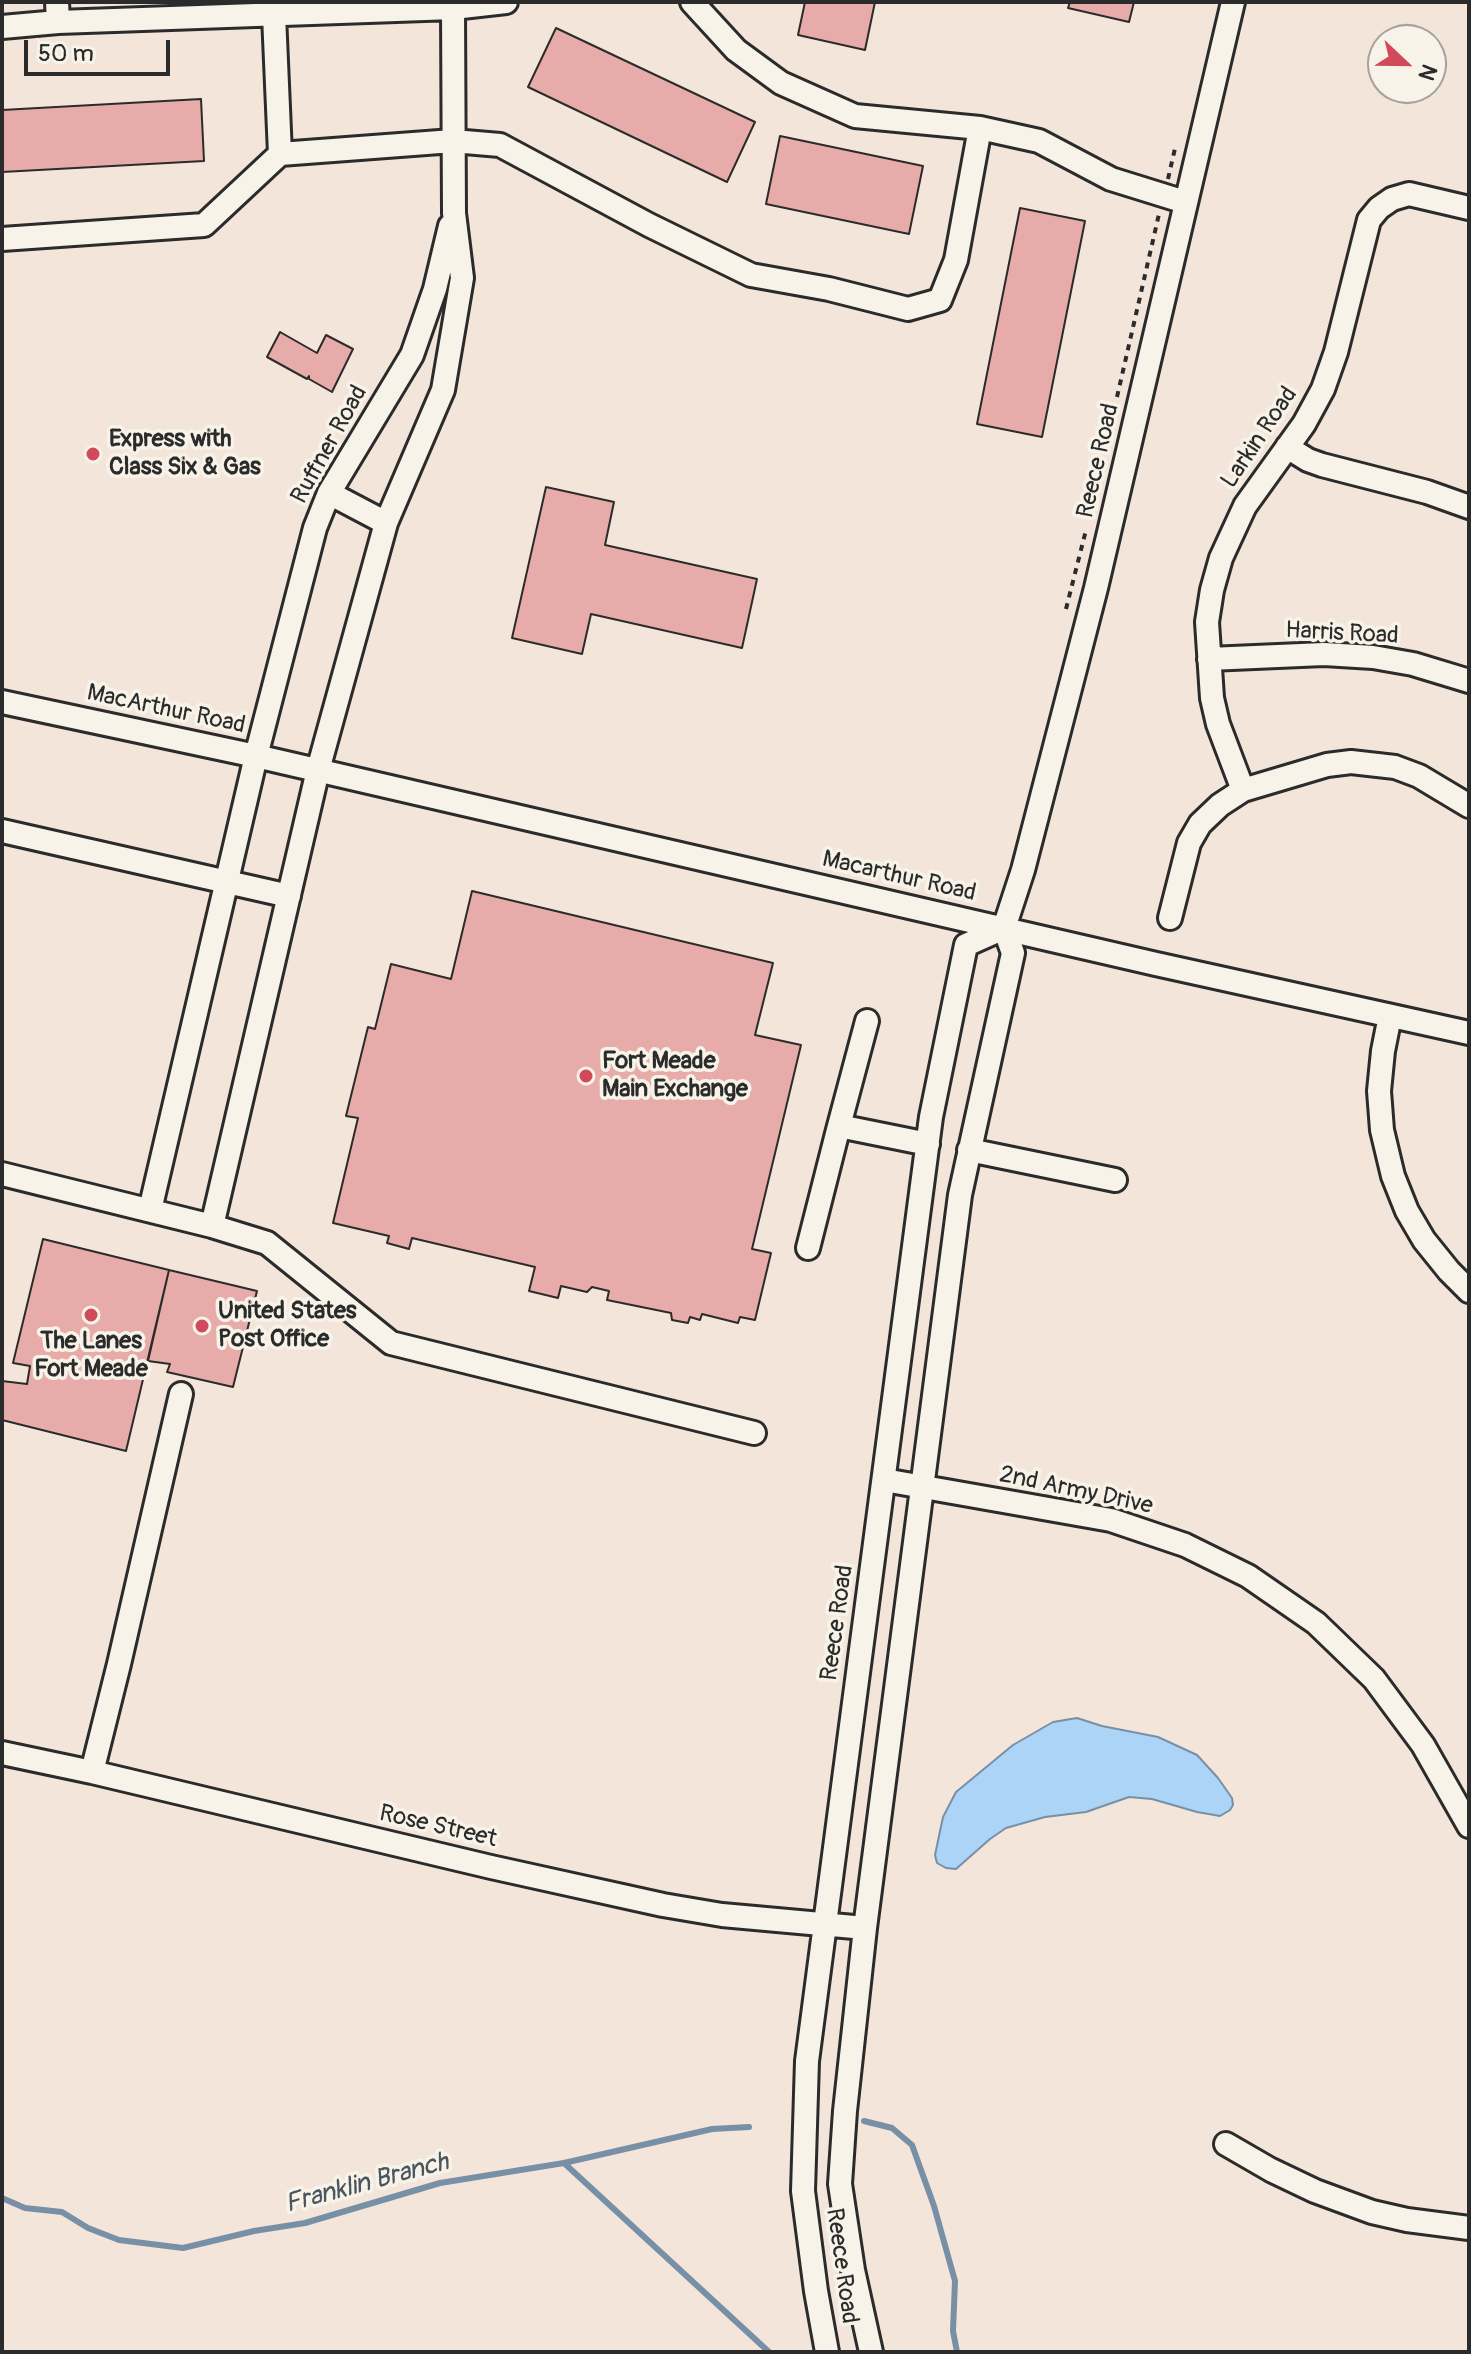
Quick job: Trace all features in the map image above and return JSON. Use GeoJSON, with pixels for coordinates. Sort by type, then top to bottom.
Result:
{"type":"FeatureCollection","features":[{"type":"Feature","properties":{"kind":"street"},"geometry":{"type":"LineString","coordinates":[[2,27],[58,12],[274,15],[453,8],[506,2]]}},
{"type":"Feature","properties":{"kind":"street"},"geometry":{"type":"LineString","coordinates":[[692,2],[736,50],[781,83],[855,116],[980,128],[1039,141],[1111,179],[1185,202]]}},
{"type":"Feature","properties":{"kind":"street","name":"Reece Road"},"geometry":{"type":"LineString","coordinates":[[871,2352],[853,2270],[840,2184],[865,1928],[960,1195],[1013,953],[1004,928],[1023,870],[1096,588],[1233,2]]}},
{"type":"Feature","properties":{"kind":"street","name":"Ruffner Road"},"geometry":{"type":"LineString","coordinates":[[212,1226],[318,770],[386,523],[443,390],[462,278],[454,213],[453,8]]}},
{"type":"Feature","properties":{"kind":"street"},"geometry":{"type":"LineString","coordinates":[[274,15],[280,154]]}},
{"type":"Feature","properties":{"kind":"street"},"geometry":{"type":"LineString","coordinates":[[2,239],[204,225],[280,154],[453,141],[500,145],[649,225],[751,275],[829,289],[908,309],[940,300],[956,260],[980,128]]}},
{"type":"Feature","properties":{"kind":"street","name":"Larkin Road"},"geometry":{"type":"LineString","coordinates":[[1243,790],[1218,724],[1212,698],[1207,622],[1221,558],[1245,506],[1304,424],[1323,389],[1336,352],[1369,220],[1392,199],[1409,194],[1469,208]]}},
{"type":"Feature","properties":{"kind":"street","name":"Ruffner Road"},"geometry":{"type":"LineString","coordinates":[[150,1210],[256,756],[315,528],[329,493],[412,355],[435,289],[454,213]]}},
{"type":"Feature","properties":{"kind":"street"},"geometry":{"type":"LineString","coordinates":[[412,355],[446,371]]}},
{"type":"Feature","properties":{"kind":"street"},"geometry":{"type":"LineString","coordinates":[[1287,447],[1322,465],[1427,492],[1469,507]]}},
{"type":"Feature","properties":{"kind":"street"},"geometry":{"type":"LineString","coordinates":[[329,493],[386,523]]}},
{"type":"Feature","properties":{"kind":"street","name":"Harris Road"},"geometry":{"type":"LineString","coordinates":[[1209,659],[1324,654],[1373,657],[1413,664],[1469,681]]}},
{"type":"Feature","properties":{"kind":"street","name":"MacArthur Road"},"geometry":{"type":"LineString","coordinates":[[2,702],[318,770]]}},
{"type":"Feature","properties":{"kind":"street"},"geometry":{"type":"LineString","coordinates":[[1170,918],[1189,843],[1200,824],[1220,805],[1243,790],[1327,765],[1375,763],[1419,776],[1469,806]]}},
{"type":"Feature","properties":{"kind":"street","name":"Macarthur Road"},"geometry":{"type":"LineString","coordinates":[[318,770],[1172,968],[1469,1033]]}},
{"type":"Feature","properties":{"kind":"street"},"geometry":{"type":"LineString","coordinates":[[2,831],[289,896]]}},
{"type":"Feature","properties":{"kind":"street","name":"Reece Road"},"geometry":{"type":"LineString","coordinates":[[827,2352],[803,2191],[807,2061],[928,1144],[966,945],[1004,928]]}},
{"type":"Feature","properties":{"kind":"street"},"geometry":{"type":"LineString","coordinates":[[1390,1016],[1379,1091],[1382,1130],[1393,1176],[1407,1211],[1424,1240],[1469,1291]]}},
{"type":"Feature","properties":{"kind":"street"},"geometry":{"type":"LineString","coordinates":[[808,1248],[867,1021]]}},
{"type":"Feature","properties":{"kind":"street"},"geometry":{"type":"LineString","coordinates":[[839,1126],[928,1144]]}},
{"type":"Feature","properties":{"kind":"street"},"geometry":{"type":"LineString","coordinates":[[969,1150],[1115,1180]]}},
{"type":"Feature","properties":{"kind":"street"},"geometry":{"type":"LineString","coordinates":[[2,1174],[212,1226],[267,1243],[391,1343],[754,1433]]}},
{"type":"Feature","properties":{"kind":"street"},"geometry":{"type":"LineString","coordinates":[[92,1772],[181,1394]]}},
{"type":"Feature","properties":{"kind":"street","name":"2nd Army Drive"},"geometry":{"type":"LineString","coordinates":[[884,1480],[1111,1520],[1185,1545],[1248,1576],[1316,1623],[1374,1679],[1423,1745],[1469,1826]]}},
{"type":"Feature","properties":{"kind":"street","name":"Rose Street"},"geometry":{"type":"LineString","coordinates":[[2,1753],[663,1905],[722,1915],[865,1928]]}},
{"type":"Feature","properties":{"kind":"street"},"geometry":{"type":"LineString","coordinates":[[1226,2144],[1315,2191],[1372,2212],[1469,2228]]}},
{"type":"Feature","properties":{"kind":"water"},"geometry":{"type":"Polygon","coordinates":[[[1077,1718],[1158,1737],[1197,1755],[1218,1778],[1232,1798],[1233,1805],[1220,1816],[1152,1799],[1129,1797],[1086,1812],[1045,1817],[1006,1828],[956,1869],[937,1863],[935,1855],[943,1817],[956,1792],[1013,1745],[1053,1722],[1077,1718]]]}},
{"type":"Feature","properties":{"kind":"building"},"geometry":{"type":"Polygon","coordinates":[[[805,2],[875,2],[865,50],[798,35],[805,2]]]}},
{"type":"Feature","properties":{"kind":"building"},"geometry":{"type":"Polygon","coordinates":[[[1070,2],[1134,2],[1129,22],[1068,8],[1070,2]]]}},
{"type":"Feature","properties":{"kind":"building"},"geometry":{"type":"Polygon","coordinates":[[[556,28],[755,122],[727,182],[528,87],[556,28]]]}},
{"type":"Feature","properties":{"kind":"building"},"geometry":{"type":"Polygon","coordinates":[[[201,99],[204,161],[2,172],[2,110],[201,99]]]}},
{"type":"Feature","properties":{"kind":"building"},"geometry":{"type":"Polygon","coordinates":[[[780,136],[923,166],[909,234],[766,204],[780,136]]]}},
{"type":"Feature","properties":{"kind":"building"},"geometry":{"type":"Polygon","coordinates":[[[1020,208],[1085,221],[1042,437],[977,424],[1020,208]]]}},
{"type":"Feature","properties":{"kind":"building"},"geometry":{"type":"Polygon","coordinates":[[[280,332],[317,353],[326,335],[353,349],[332,392],[309,379],[309,376],[307,379],[267,357],[280,332]]]}},
{"type":"Feature","properties":{"kind":"building"},"geometry":{"type":"Polygon","coordinates":[[[546,487],[614,502],[605,545],[757,579],[742,648],[591,614],[582,654],[512,638],[546,487]]]}},
{"type":"Feature","properties":{"kind":"building"},"geometry":{"type":"Polygon","coordinates":[[[472,891],[773,963],[755,1035],[801,1045],[752,1249],[771,1253],[755,1320],[740,1317],[738,1323],[702,1314],[700,1320],[690,1317],[688,1323],[672,1320],[671,1313],[607,1300],[609,1291],[592,1287],[587,1292],[561,1286],[558,1298],[529,1291],[535,1267],[412,1238],[409,1249],[387,1243],[389,1236],[333,1223],[358,1118],[346,1116],[368,1027],[375,1029],[391,964],[451,979],[472,891]]]}},
{"type":"Feature","properties":{"kind":"building","name":"The Lanes Fort Meade"},"geometry":{"type":"Polygon","coordinates":[[[43,1239],[169,1270],[126,1451],[2,1420],[2,1381],[27,1384],[30,1366],[13,1363],[43,1239]]]}},
{"type":"Feature","properties":{"kind":"building","name":"United States Post Office"},"geometry":{"type":"Polygon","coordinates":[[[169,1270],[257,1291],[233,1387],[167,1372],[170,1364],[148,1361],[169,1270]]]}},
{"type":"Feature","properties":{"kind":"waterway","name":"Franklin Branch"},"geometry":{"type":"LineString","coordinates":[[864,2121],[892,2128],[912,2145],[934,2206],[955,2281],[953,2331],[957,2352]]}},
{"type":"Feature","properties":{"kind":"waterway","name":"Franklin Branch"},"geometry":{"type":"LineString","coordinates":[[2,2198],[25,2208],[62,2212],[88,2228],[119,2240],[183,2248],[254,2231],[305,2223],[440,2183],[564,2163],[712,2129],[749,2127]]}},
{"type":"Feature","properties":{"kind":"waterway"},"geometry":{"type":"LineString","coordinates":[[564,2163],[769,2352]]}},
{"type":"Feature","properties":{"kind":"place","name":"Express with Class Six & Gas"},"geometry":{"type":"Point","coordinates":[93,454]}},
{"type":"Feature","properties":{"kind":"place","name":"Fort Meade Main Exchange"},"geometry":{"type":"Point","coordinates":[586,1076]}},
{"type":"Feature","properties":{"kind":"place","name":"The Lanes Fort Meade"},"geometry":{"type":"Point","coordinates":[91,1315]}},
{"type":"Feature","properties":{"kind":"place","name":"United States Post Office"},"geometry":{"type":"Point","coordinates":[202,1326]}}]}
